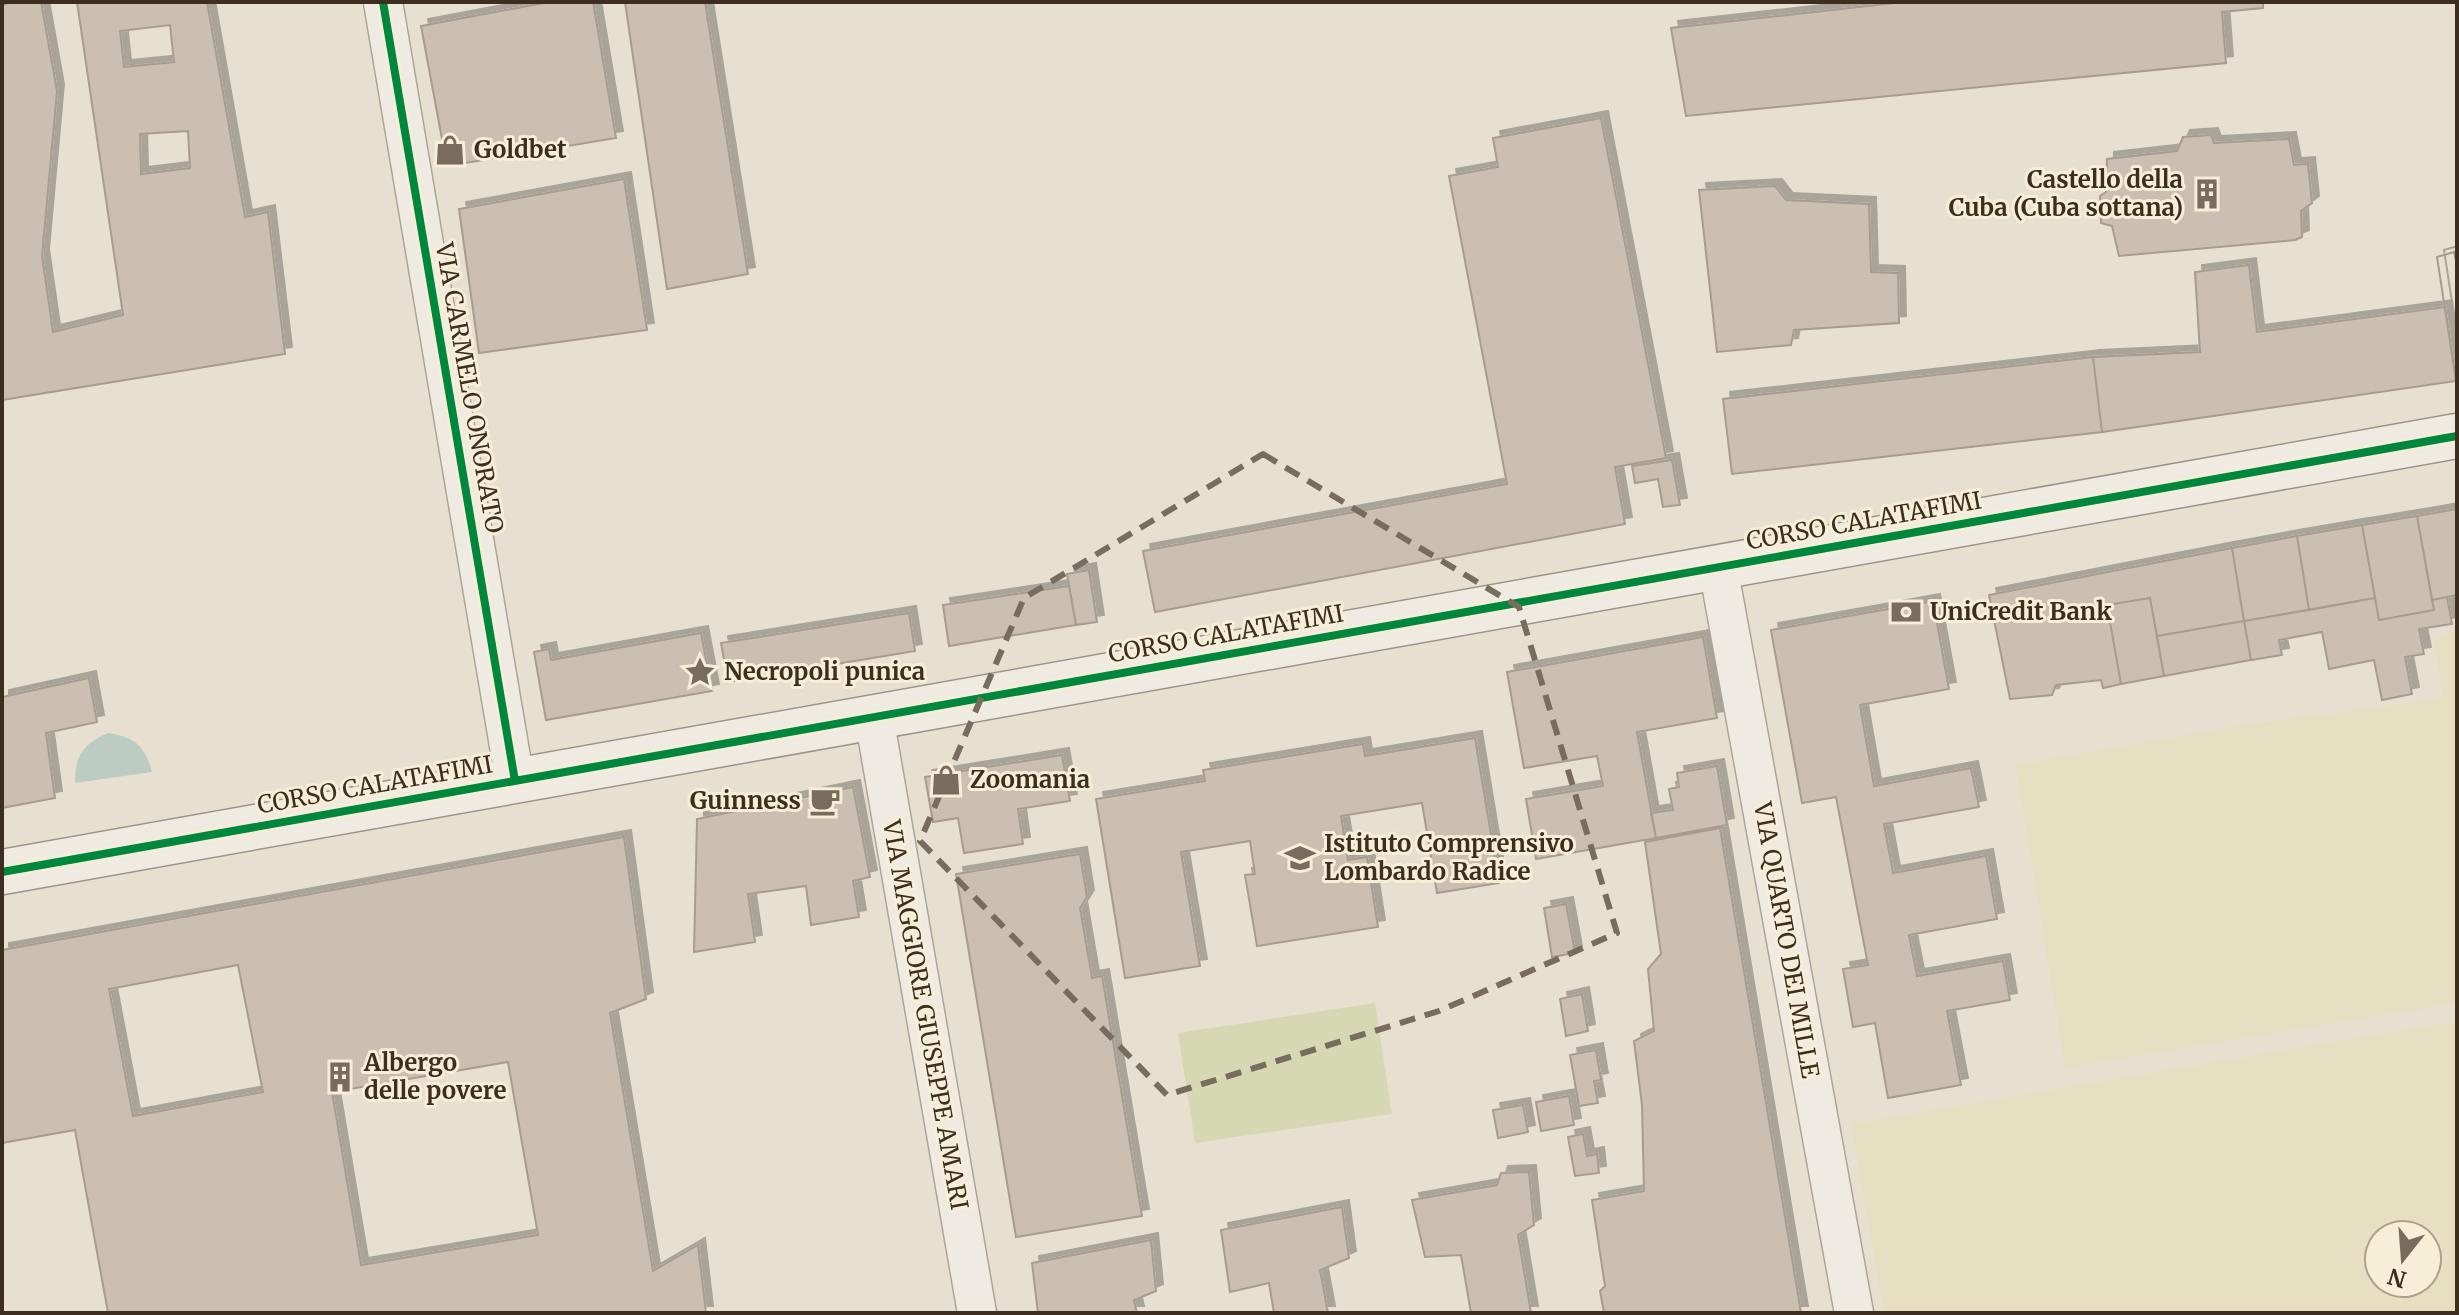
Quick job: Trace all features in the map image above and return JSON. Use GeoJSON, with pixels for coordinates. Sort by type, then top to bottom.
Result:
{"type":"FeatureCollection","features":[{"type":"Feature","properties":{"kind":"main road","name":"CORSO CALATAFIMI"},"geometry":{"type":"LineString","coordinates":[[2,872],[2457,436]]}},
{"type":"Feature","properties":{"kind":"street","name":"VIA CARMELO ONORATO"},"geometry":{"type":"LineString","coordinates":[[383,2],[515,781]]}},
{"type":"Feature","properties":{"kind":"street","name":"VIA QUARTO DEI MILLE"},"geometry":{"type":"LineString","coordinates":[[1718,567],[1854,1313]]}},
{"type":"Feature","properties":{"kind":"street","name":"VIA MAGGIORE GIUSEPPE AMARI"},"geometry":{"type":"LineString","coordinates":[[874,717],[977,1313]]}},
{"type":"Feature","properties":{"kind":"highlighted area"},"geometry":{"type":"Polygon","coordinates":[[[1263,454],[1519,607],[1617,933],[1439,1011],[1167,1095],[920,841],[1024,598],[1263,454]]]}},
{"type":"Feature","properties":{"kind":"shaded area"},"geometry":{"type":"Polygon","coordinates":[[[2457,627],[2457,1003],[2065,1068],[2016,765],[2225,728],[2443,698],[2434,640],[2457,627]]]}},
{"type":"Feature","properties":{"kind":"shaded area"},"geometry":{"type":"Polygon","coordinates":[[[108,733],[138,744],[152,772],[75,783],[82,752],[108,733]]]}},
{"type":"Feature","properties":{"kind":"shaded area"},"geometry":{"type":"Polygon","coordinates":[[[2457,1021],[2457,1313],[1884,1313],[1851,1124],[2457,1021]]]}},
{"type":"Feature","properties":{"kind":"green space"},"geometry":{"type":"Polygon","coordinates":[[[1375,1003],[1392,1114],[1195,1143],[1178,1033],[1375,1003]]]}},
{"type":"Feature","properties":{"kind":"building"},"geometry":{"type":"Polygon","coordinates":[[[41,2],[57,91],[42,256],[53,332],[123,315],[77,2],[207,2],[245,217],[268,212],[285,354],[2,400],[2,5],[41,2]],[[170,25],[120,31],[124,67],[174,62],[170,25]],[[188,131],[140,134],[141,174],[190,168],[188,131]]]}},
{"type":"Feature","properties":{"kind":"building"},"geometry":{"type":"Polygon","coordinates":[[[549,2],[593,2],[616,138],[447,166],[421,26],[549,2]]]}},
{"type":"Feature","properties":{"kind":"building"},"geometry":{"type":"Polygon","coordinates":[[[625,2],[705,2],[748,274],[667,289],[625,2]]]}},
{"type":"Feature","properties":{"kind":"building"},"geometry":{"type":"Polygon","coordinates":[[[1903,2],[2263,2],[2263,8],[2222,12],[2226,63],[1686,116],[1671,28],[1903,2]]]}},
{"type":"Feature","properties":{"kind":"building"},"geometry":{"type":"Polygon","coordinates":[[[1601,118],[1666,458],[1615,467],[1625,524],[1155,612],[1143,551],[1507,484],[1449,176],[1498,167],[1493,138],[1601,118]]]}},
{"type":"Feature","properties":{"kind":"building","name":"Castello della Cuba (Cuba sottana)"},"geometry":{"type":"Polygon","coordinates":[[[2211,135],[2214,143],[2289,139],[2294,165],[2308,164],[2312,203],[2301,211],[2302,237],[2119,256],[2112,226],[2101,223],[2100,196],[2106,192],[2107,159],[2177,151],[2183,137],[2211,135]]]}},
{"type":"Feature","properties":{"kind":"building"},"geometry":{"type":"Polygon","coordinates":[[[624,179],[647,330],[479,353],[459,209],[624,179]]]}},
{"type":"Feature","properties":{"kind":"building"},"geometry":{"type":"Polygon","coordinates":[[[1775,186],[1786,200],[1869,204],[1871,272],[1898,273],[1899,323],[1794,330],[1791,345],[1717,352],[1699,190],[1775,186]]]}},
{"type":"Feature","properties":{"kind":"building"},"geometry":{"type":"Polygon","coordinates":[[[2454,252],[2457,265],[2456,381],[2437,257],[2454,252]]]}},
{"type":"Feature","properties":{"kind":"building"},"geometry":{"type":"Polygon","coordinates":[[[2454,252],[2457,265],[2456,381],[2437,257],[2454,252]]]}},
{"type":"Feature","properties":{"kind":"building"},"geometry":{"type":"Polygon","coordinates":[[[2249,265],[2257,332],[2445,307],[2456,381],[2102,432],[2093,357],[2200,352],[2195,272],[2249,265]]]}},
{"type":"Feature","properties":{"kind":"building"},"geometry":{"type":"Polygon","coordinates":[[[2093,357],[2102,432],[1732,474],[1723,399],[2093,357]]]}},
{"type":"Feature","properties":{"kind":"building"},"geometry":{"type":"Polygon","coordinates":[[[1672,460],[1680,505],[1663,507],[1658,479],[1635,483],[1632,466],[1672,460]]]}},
{"type":"Feature","properties":{"kind":"building"},"geometry":{"type":"Polygon","coordinates":[[[2457,509],[2457,595],[2432,600],[2417,516],[2457,509]]]}},
{"type":"Feature","properties":{"kind":"building"},"geometry":{"type":"Polygon","coordinates":[[[2417,516],[2434,610],[2379,620],[2362,525],[2417,516]]]}},
{"type":"Feature","properties":{"kind":"building"},"geometry":{"type":"Polygon","coordinates":[[[2362,525],[2375,598],[2309,610],[2297,536],[2362,525]]]}},
{"type":"Feature","properties":{"kind":"building"},"geometry":{"type":"Polygon","coordinates":[[[2297,536],[2309,610],[2244,621],[2232,548],[2297,536]]]}},
{"type":"Feature","properties":{"kind":"building"},"geometry":{"type":"Polygon","coordinates":[[[2232,548],[2244,621],[2157,636],[2150,598],[2107,605],[2121,684],[2103,688],[2101,680],[2056,685],[2052,695],[2010,699],[1989,595],[2232,548]]]}},
{"type":"Feature","properties":{"kind":"building"},"geometry":{"type":"Polygon","coordinates":[[[1089,570],[1097,622],[1076,625],[1067,574],[1089,570]]]}},
{"type":"Feature","properties":{"kind":"building"},"geometry":{"type":"Polygon","coordinates":[[[1069,586],[1076,625],[949,646],[943,605],[1069,586]]]}},
{"type":"Feature","properties":{"kind":"building"},"geometry":{"type":"Polygon","coordinates":[[[2447,597],[2452,624],[2419,629],[2424,654],[2405,657],[2412,694],[2382,700],[2374,660],[2329,669],[2322,632],[2279,640],[2282,655],[2251,660],[2244,621],[2375,598],[2379,620],[2434,610],[2432,600],[2447,597]]]}},
{"type":"Feature","properties":{"kind":"building"},"geometry":{"type":"Polygon","coordinates":[[[2150,598],[2164,676],[2121,684],[2107,605],[2150,598]]]}},
{"type":"Feature","properties":{"kind":"building"},"geometry":{"type":"Polygon","coordinates":[[[1933,601],[1949,689],[1860,705],[1874,786],[1971,768],[1979,807],[1884,824],[1893,873],[1986,856],[1997,919],[1909,935],[1917,976],[2003,961],[2010,1000],[1947,1011],[1961,1085],[1888,1098],[1875,1023],[1853,1027],[1843,969],[1868,965],[1836,797],[1802,803],[1771,630],[1933,601]]]}},
{"type":"Feature","properties":{"kind":"building"},"geometry":{"type":"Polygon","coordinates":[[[909,613],[915,651],[728,682],[721,643],[909,613]]]}},
{"type":"Feature","properties":{"kind":"building"},"geometry":{"type":"Polygon","coordinates":[[[2244,621],[2251,660],[2164,676],[2157,636],[2244,621]]]}},
{"type":"Feature","properties":{"kind":"building"},"geometry":{"type":"Polygon","coordinates":[[[701,633],[712,691],[546,720],[534,652],[549,649],[551,660],[701,633]]]}},
{"type":"Feature","properties":{"kind":"building"},"geometry":{"type":"Polygon","coordinates":[[[1703,637],[1717,718],[1637,732],[1656,838],[1536,859],[1526,799],[1603,786],[1597,756],[1524,768],[1507,672],[1703,637]]]}},
{"type":"Feature","properties":{"kind":"building"},"geometry":{"type":"Polygon","coordinates":[[[89,678],[97,722],[46,733],[55,798],[2,808],[2,697],[89,678]]]}},
{"type":"Feature","properties":{"kind":"building","name":"Istituto Comprensivo Lombardo Radice"},"geometry":{"type":"Polygon","coordinates":[[[1475,738],[1499,883],[1437,893],[1422,803],[1341,816],[1348,860],[1367,857],[1378,927],[1257,946],[1245,875],[1255,874],[1250,841],[1181,852],[1200,966],[1125,978],[1096,799],[1205,781],[1203,770],[1363,744],[1365,756],[1475,738]]]}},
{"type":"Feature","properties":{"kind":"building"},"geometry":{"type":"Polygon","coordinates":[[[1062,755],[1070,801],[1018,809],[1023,844],[964,853],[958,818],[933,822],[925,777],[1062,755]]]}},
{"type":"Feature","properties":{"kind":"building"},"geometry":{"type":"Polygon","coordinates":[[[1717,766],[1727,825],[1656,838],[1651,813],[1673,810],[1669,789],[1679,787],[1677,773],[1717,766]]]}},
{"type":"Feature","properties":{"kind":"building"},"geometry":{"type":"Polygon","coordinates":[[[853,787],[870,877],[853,881],[859,917],[811,925],[806,886],[748,894],[755,942],[694,952],[697,819],[853,787]]]}},
{"type":"Feature","properties":{"kind":"building"},"geometry":{"type":"Polygon","coordinates":[[[1720,828],[1801,1313],[1604,1313],[1600,1291],[1605,1286],[1592,1200],[1644,1191],[1642,1105],[1634,1041],[1654,1031],[1648,969],[1661,954],[1645,842],[1720,828]]]}},
{"type":"Feature","properties":{"kind":"building","name":"Albergo delle povere"},"geometry":{"type":"Polygon","coordinates":[[[624,837],[646,999],[610,1013],[653,1271],[698,1245],[706,1313],[108,1313],[75,1130],[2,1143],[2,950],[624,837]],[[238,965],[109,989],[133,1116],[263,1092],[238,965]],[[508,1062],[332,1092],[361,1265],[538,1235],[508,1062]]]}},
{"type":"Feature","properties":{"kind":"building"},"geometry":{"type":"Polygon","coordinates":[[[1080,854],[1087,897],[1080,908],[1092,978],[1102,976],[1142,1216],[1016,1237],[956,874],[1080,854]]]}},
{"type":"Feature","properties":{"kind":"building"},"geometry":{"type":"Polygon","coordinates":[[[1566,904],[1575,953],[1552,957],[1544,908],[1566,904]]]}},
{"type":"Feature","properties":{"kind":"building"},"geometry":{"type":"Polygon","coordinates":[[[1582,994],[1588,1031],[1566,1036],[1560,999],[1582,994]]]}},
{"type":"Feature","properties":{"kind":"building"},"geometry":{"type":"Polygon","coordinates":[[[1596,1050],[1601,1080],[1594,1081],[1598,1103],[1579,1106],[1570,1055],[1596,1050]]]}},
{"type":"Feature","properties":{"kind":"building"},"geometry":{"type":"Polygon","coordinates":[[[1569,1096],[1574,1125],[1541,1131],[1536,1102],[1569,1096]]]}},
{"type":"Feature","properties":{"kind":"building"},"geometry":{"type":"Polygon","coordinates":[[[1523,1105],[1528,1132],[1498,1138],[1493,1110],[1523,1105]]]}},
{"type":"Feature","properties":{"kind":"building"},"geometry":{"type":"Polygon","coordinates":[[[1583,1134],[1587,1156],[1597,1154],[1599,1173],[1575,1176],[1568,1137],[1583,1134]]]}},
{"type":"Feature","properties":{"kind":"building"},"geometry":{"type":"Polygon","coordinates":[[[1529,1172],[1534,1225],[1518,1235],[1531,1313],[1471,1313],[1461,1255],[1425,1257],[1412,1200],[1497,1185],[1501,1173],[1529,1172]]]}},
{"type":"Feature","properties":{"kind":"building"},"geometry":{"type":"Polygon","coordinates":[[[1342,1207],[1349,1258],[1320,1270],[1328,1313],[1274,1313],[1269,1283],[1230,1292],[1221,1230],[1342,1207]]]}},
{"type":"Feature","properties":{"kind":"building"},"geometry":{"type":"Polygon","coordinates":[[[1151,1240],[1156,1291],[1134,1300],[1137,1313],[1038,1313],[1032,1263],[1151,1240]]]}},
{"type":"Feature","properties":{"kind":"cycle path"},"geometry":{"type":"LineString","coordinates":[[383,2],[515,781]]}},
{"type":"Feature","properties":{"kind":"cycle path"},"geometry":{"type":"LineString","coordinates":[[2,872],[2457,436]]}},
{"type":"Feature","properties":{"kind":"place","name":"Goldbet"},"geometry":{"type":"Point","coordinates":[450,150]}},
{"type":"Feature","properties":{"kind":"place","name":"Castello della Cuba (Cuba sottana)"},"geometry":{"type":"Point","coordinates":[2207,194]}},
{"type":"Feature","properties":{"kind":"place","name":"UniCredit Bank"},"geometry":{"type":"Point","coordinates":[1906,612]}},
{"type":"Feature","properties":{"kind":"place","name":"Necropoli punica"},"geometry":{"type":"Point","coordinates":[700,672]}},
{"type":"Feature","properties":{"kind":"place","name":"Zoomania"},"geometry":{"type":"Point","coordinates":[946,780]}},
{"type":"Feature","properties":{"kind":"place","name":"Guinness"},"geometry":{"type":"Point","coordinates":[825,801]}},
{"type":"Feature","properties":{"kind":"place","name":"Istituto Comprensivo Lombardo Radice"},"geometry":{"type":"Point","coordinates":[1300,858]}},
{"type":"Feature","properties":{"kind":"place","name":"Albergo delle povere"},"geometry":{"type":"Point","coordinates":[340,1077]}}]}
